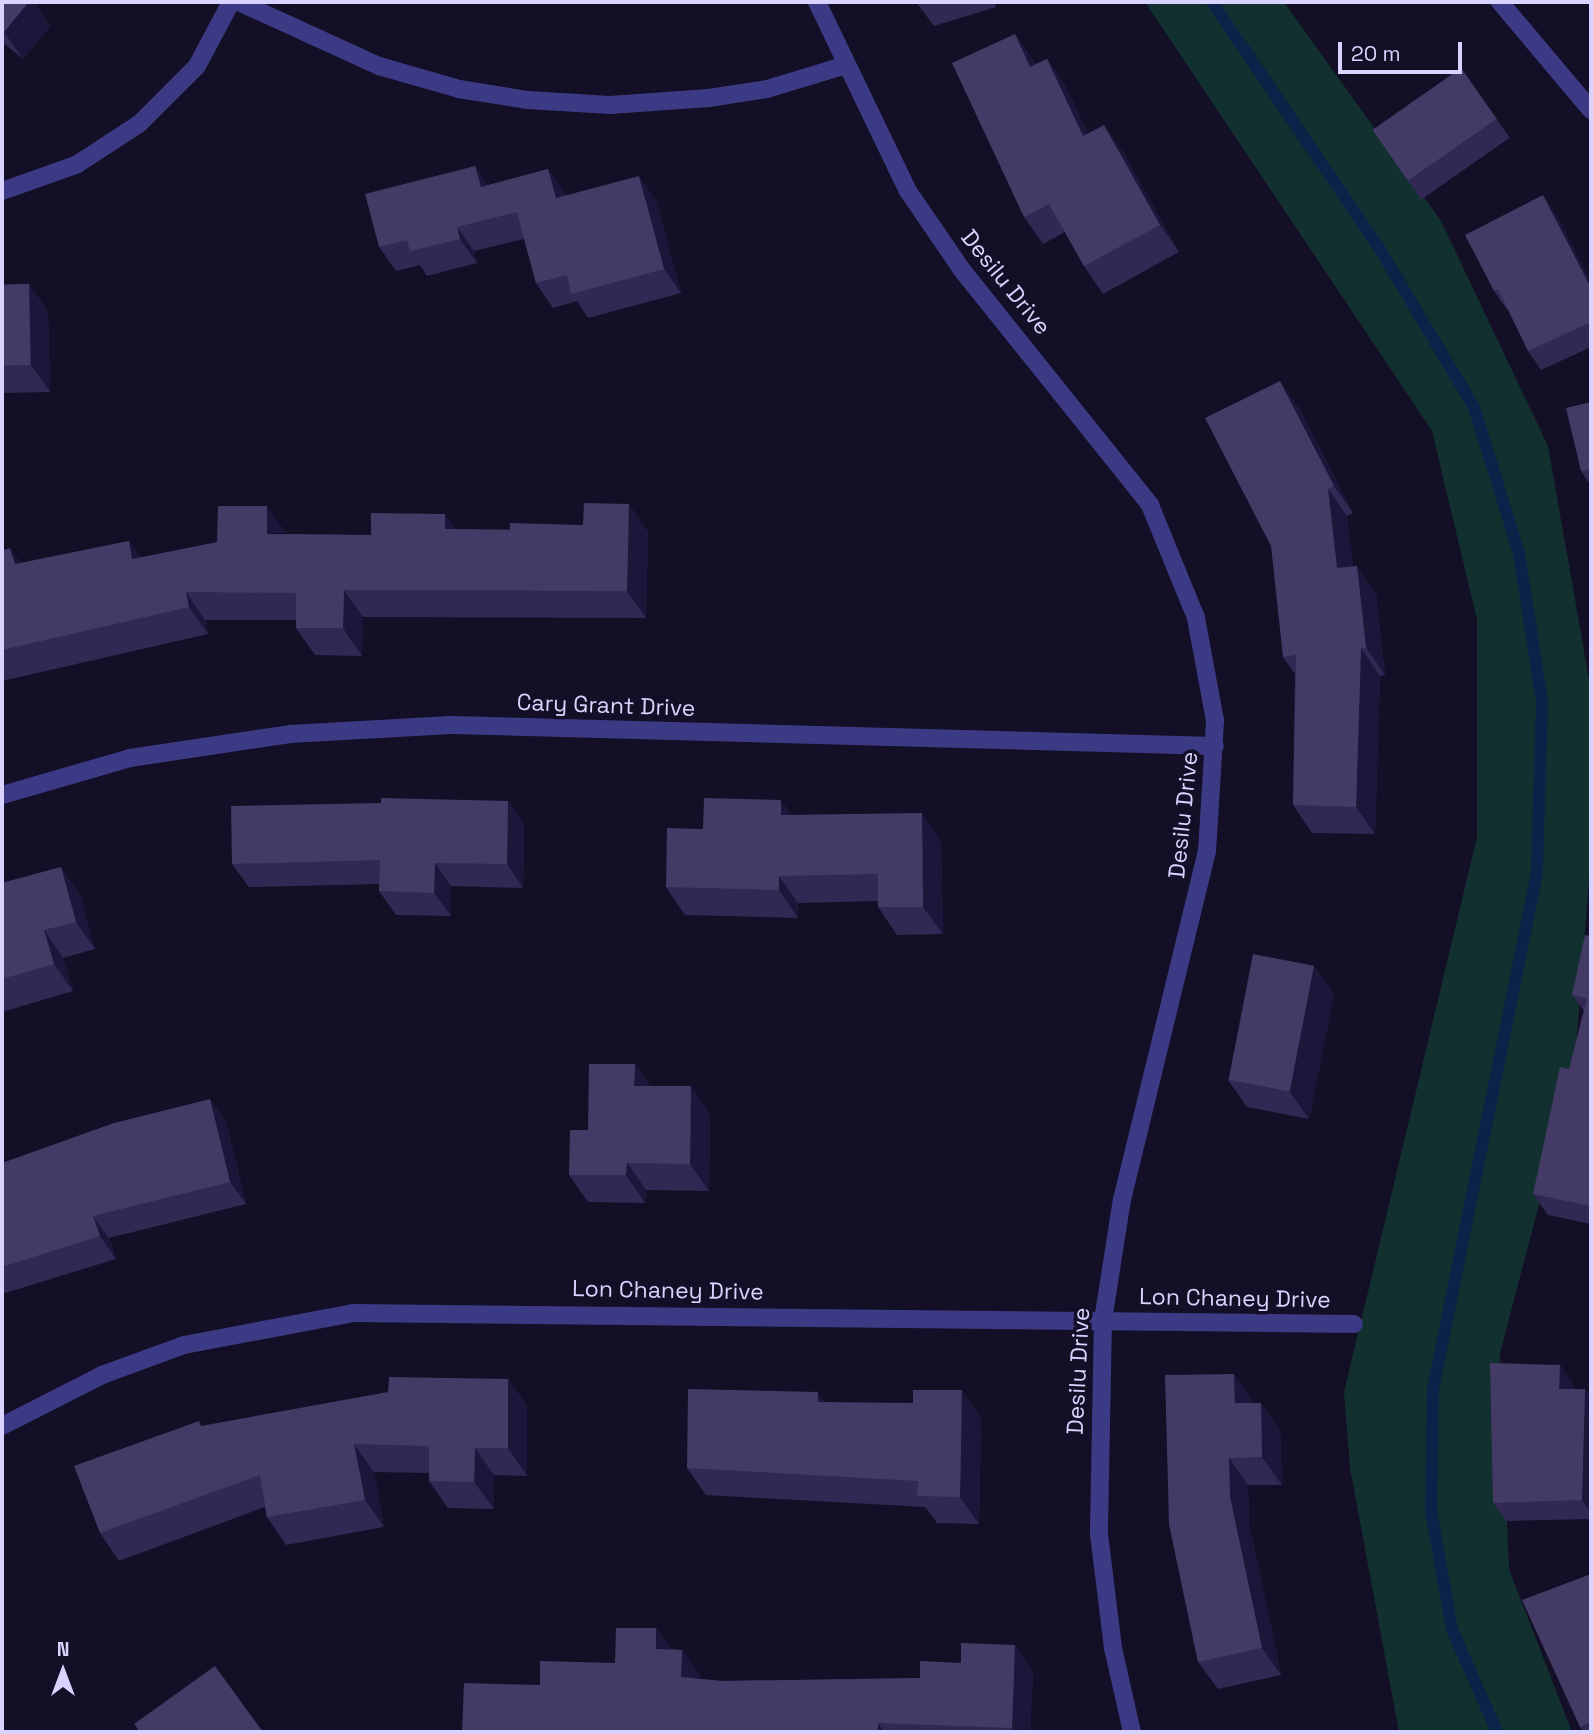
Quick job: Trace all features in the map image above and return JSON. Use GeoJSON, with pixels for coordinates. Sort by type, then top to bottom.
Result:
{"type":"FeatureCollection","features":[{"type":"Feature","properties":{"kind":"street"},"geometry":{"type":"LineString","coordinates":[[2,191],[76,164],[139,124],[197,66],[231,2]]}},
{"type":"Feature","properties":{"kind":"street"},"geometry":{"type":"LineString","coordinates":[[239,2],[379,66],[458,89],[528,100],[610,105],[709,97],[767,89],[843,66]]}},
{"type":"Feature","properties":{"kind":"street","name":"Desilu Drive"},"geometry":{"type":"LineString","coordinates":[[817,2],[843,66],[908,191],[954,259],[1150,505],[1196,618],[1215,746],[1195,918],[1125,1185],[1103,1320],[1099,1534],[1113,1648],[1132,1732]]}},
{"type":"Feature","properties":{"kind":"street"},"geometry":{"type":"LineString","coordinates":[[1500,2],[1591,110]]}},
{"type":"Feature","properties":{"kind":"street","name":"Cary Grant Drive"},"geometry":{"type":"LineString","coordinates":[[2,794],[130,758],[290,734],[451,726],[1215,746]]}},
{"type":"Feature","properties":{"kind":"street","name":"Lon Chaney Drive"},"geometry":{"type":"LineString","coordinates":[[2,1426],[102,1375],[184,1345],[354,1313],[1353,1324]]}},
{"type":"Feature","properties":{"kind":"green space"},"geometry":{"type":"Polygon","coordinates":[[[1145,2],[1284,2],[1441,221],[1548,446],[1591,690],[1591,853],[1574,1072],[1500,1353],[1509,1569],[1572,1732],[1399,1732],[1350,1468],[1344,1392],[1477,837],[1477,620],[1432,431],[1145,2]]]}},
{"type":"Feature","properties":{"kind":"building"},"geometry":{"type":"Polygon","coordinates":[[[2,2],[29,2],[4,32],[2,30],[2,2]]]}},
{"type":"Feature","properties":{"kind":"building"},"geometry":{"type":"Polygon","coordinates":[[[1015,34],[1030,67],[1047,59],[1083,136],[1104,125],[1160,225],[1084,266],[1049,204],[1024,217],[952,63],[1015,34]]]}},
{"type":"Feature","properties":{"kind":"building"},"geometry":{"type":"Polygon","coordinates":[[[1461,68],[1497,119],[1408,181],[1373,130],[1461,68]]]}},
{"type":"Feature","properties":{"kind":"building"},"geometry":{"type":"Polygon","coordinates":[[[475,166],[481,187],[548,169],[556,198],[639,176],[664,269],[571,294],[567,275],[536,283],[517,212],[457,227],[460,239],[410,251],[407,240],[379,247],[365,194],[475,166]]]}},
{"type":"Feature","properties":{"kind":"building"},"geometry":{"type":"Polygon","coordinates":[[[1543,195],[1591,288],[1591,322],[1528,351],[1498,289],[1494,291],[1465,235],[1543,195]]]}},
{"type":"Feature","properties":{"kind":"building"},"geometry":{"type":"Polygon","coordinates":[[[2,284],[29,284],[30,365],[3,365],[2,284]]]}},
{"type":"Feature","properties":{"kind":"building"},"geometry":{"type":"Polygon","coordinates":[[[1280,381],[1334,486],[1328,489],[1337,568],[1357,566],[1366,648],[1361,648],[1356,807],[1293,805],[1296,655],[1283,657],[1271,546],[1205,418],[1280,381]]]}},
{"type":"Feature","properties":{"kind":"building"},"geometry":{"type":"Polygon","coordinates":[[[1591,402],[1591,469],[1581,471],[1566,408],[1591,402]]]}},
{"type":"Feature","properties":{"kind":"building"},"geometry":{"type":"Polygon","coordinates":[[[584,503],[629,504],[627,591],[344,590],[343,628],[296,628],[296,593],[186,592],[189,607],[2,650],[2,551],[10,548],[15,564],[129,541],[132,559],[217,542],[218,506],[267,506],[267,534],[371,535],[371,513],[445,514],[445,529],[510,530],[510,523],[583,525],[584,503]]]}},
{"type":"Feature","properties":{"kind":"building"},"geometry":{"type":"Polygon","coordinates":[[[381,798],[508,801],[507,864],[435,863],[434,893],[379,891],[380,860],[232,864],[231,806],[381,803],[381,798]]]}},
{"type":"Feature","properties":{"kind":"building"},"geometry":{"type":"Polygon","coordinates":[[[704,798],[781,800],[781,815],[922,813],[923,907],[878,907],[878,874],[779,876],[779,890],[666,887],[667,828],[703,829],[704,798]]]}},
{"type":"Feature","properties":{"kind":"building"},"geometry":{"type":"Polygon","coordinates":[[[61,867],[76,922],[44,930],[54,964],[2,979],[2,883],[61,867]]]}},
{"type":"Feature","properties":{"kind":"building"},"geometry":{"type":"Polygon","coordinates":[[[1585,935],[1591,936],[1591,1206],[1533,1194],[1560,1067],[1569,1069],[1587,998],[1572,995],[1585,935]]]}},
{"type":"Feature","properties":{"kind":"building"},"geometry":{"type":"Polygon","coordinates":[[[1253,954],[1314,966],[1289,1091],[1229,1080],[1253,954]]]}},
{"type":"Feature","properties":{"kind":"building"},"geometry":{"type":"Polygon","coordinates":[[[589,1064],[635,1064],[634,1086],[691,1086],[690,1164],[627,1163],[626,1175],[569,1175],[570,1130],[588,1130],[589,1064]]]}},
{"type":"Feature","properties":{"kind":"building"},"geometry":{"type":"Polygon","coordinates":[[[210,1099],[230,1182],[93,1216],[100,1236],[2,1267],[2,1163],[114,1123],[210,1099]]]}},
{"type":"Feature","properties":{"kind":"building"},"geometry":{"type":"Polygon","coordinates":[[[1490,1363],[1560,1365],[1559,1389],[1585,1389],[1582,1500],[1493,1503],[1490,1363]]]}},
{"type":"Feature","properties":{"kind":"building"},"geometry":{"type":"Polygon","coordinates":[[[1234,1374],[1235,1403],[1261,1403],[1262,1457],[1229,1458],[1230,1497],[1262,1648],[1198,1662],[1169,1524],[1165,1375],[1234,1374]]]}},
{"type":"Feature","properties":{"kind":"building"},"geometry":{"type":"Polygon","coordinates":[[[389,1377],[508,1379],[508,1448],[475,1448],[474,1482],[429,1481],[429,1446],[354,1444],[365,1500],[267,1517],[260,1475],[100,1533],[74,1466],[199,1421],[201,1426],[388,1392],[389,1377]]]}},
{"type":"Feature","properties":{"kind":"building"},"geometry":{"type":"Polygon","coordinates":[[[688,1389],[818,1392],[818,1402],[913,1403],[913,1390],[962,1390],[960,1497],[917,1496],[918,1481],[687,1468],[688,1389]]]}},
{"type":"Feature","properties":{"kind":"building"},"geometry":{"type":"Polygon","coordinates":[[[1591,1574],[1591,1722],[1580,1727],[1522,1600],[1591,1574]]]}},
{"type":"Feature","properties":{"kind":"building"},"geometry":{"type":"Polygon","coordinates":[[[616,1628],[656,1628],[656,1649],[682,1650],[681,1677],[722,1681],[920,1678],[920,1661],[961,1663],[961,1643],[1015,1645],[1012,1728],[878,1723],[878,1732],[462,1732],[464,1683],[540,1685],[540,1661],[615,1663],[616,1628]]]}},
{"type":"Feature","properties":{"kind":"building"},"geometry":{"type":"Polygon","coordinates":[[[215,1666],[263,1732],[140,1732],[134,1724],[215,1666]]]}},
{"type":"Feature","properties":{"kind":"waterway"},"geometry":{"type":"LineString","coordinates":[[1212,2],[1378,246],[1474,407],[1519,553],[1542,702],[1537,873],[1433,1389],[1431,1511],[1452,1629],[1497,1732]]}}]}
